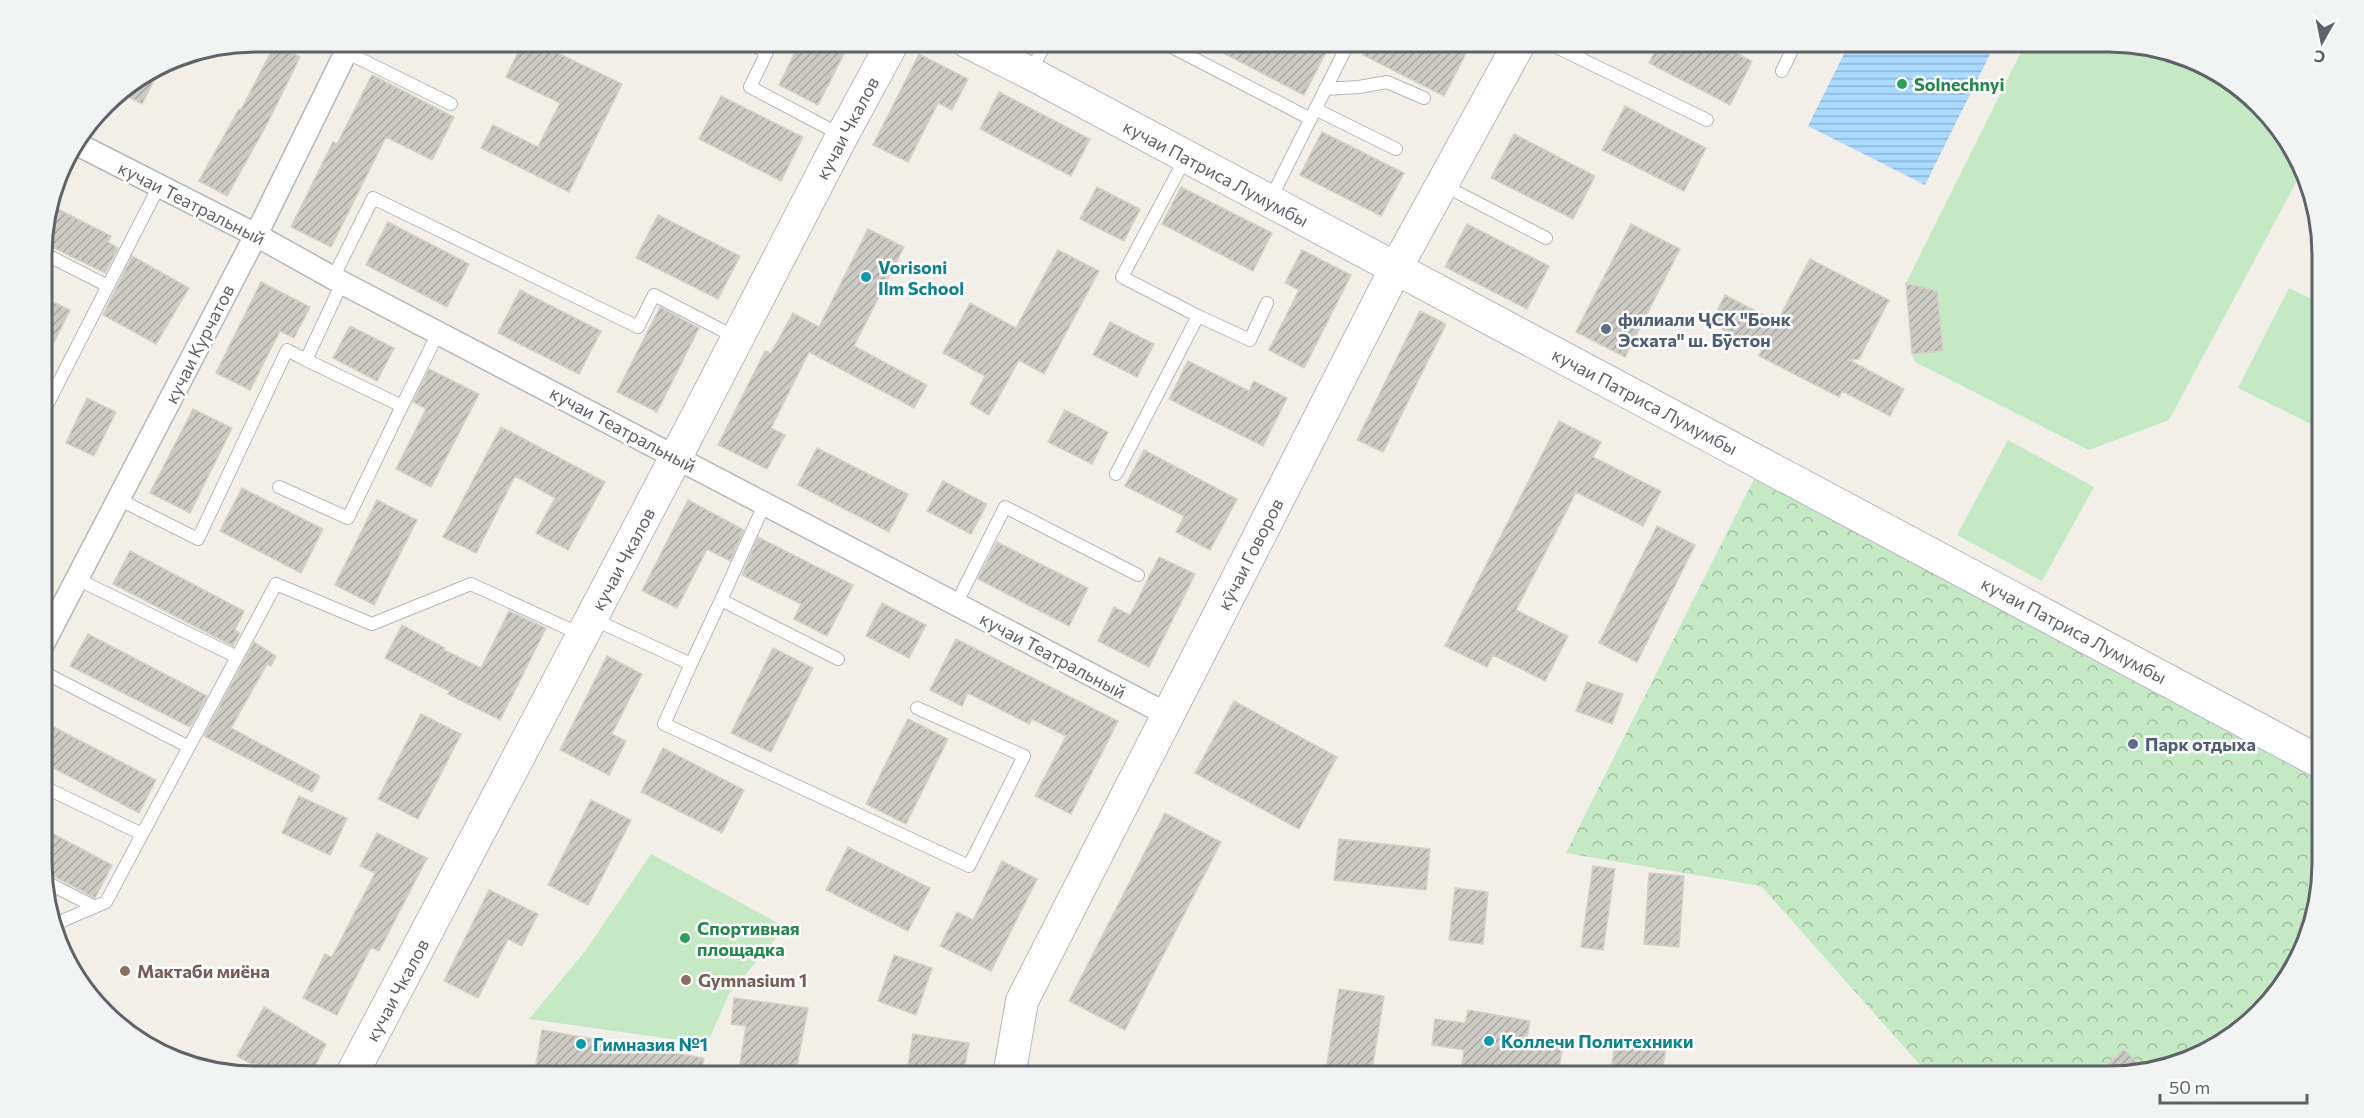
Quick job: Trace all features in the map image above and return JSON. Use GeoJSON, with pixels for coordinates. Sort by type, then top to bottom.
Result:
{"type":"FeatureCollection","features":[{"type":"Feature","properties":{"kind":"street","name":"кӯчаи Говоров"},"geometry":{"type":"LineString","coordinates":[[1011,1066],[1022,1001],[1396,268],[1514,52]]}},
{"type":"Feature","properties":{"kind":"street","name":"кучаи Курчатов"},"geometry":{"type":"LineString","coordinates":[[52,626],[256,235],[345,53]]}},
{"type":"Feature","properties":{"kind":"street","name":"кучаи Чкалов"},"geometry":{"type":"LineString","coordinates":[[356,1066],[887,53]]}},
{"type":"Feature","properties":{"kind":"street","name":"кучаи Патриса Лумумбы"},"geometry":{"type":"LineString","coordinates":[[989,53],[2312,758]]}},
{"type":"Feature","properties":{"kind":"street","name":"кучаи Театральный"},"geometry":{"type":"LineString","coordinates":[[84,148],[256,235],[337,280],[1168,715]]}},
{"type":"Feature","properties":{"kind":"lane"},"geometry":{"type":"LineString","coordinates":[[1184,52],[1313,114],[1396,149]]}},
{"type":"Feature","properties":{"kind":"lane"},"geometry":{"type":"LineString","coordinates":[[1269,201],[1344,52]]}},
{"type":"Feature","properties":{"kind":"lane"},"geometry":{"type":"LineString","coordinates":[[1567,52],[1707,120]]}},
{"type":"Feature","properties":{"kind":"lane"},"geometry":{"type":"LineString","coordinates":[[1782,71],[1791,52]]}},
{"type":"Feature","properties":{"kind":"lane"},"geometry":{"type":"LineString","coordinates":[[359,53],[451,104]]}},
{"type":"Feature","properties":{"kind":"lane"},"geometry":{"type":"LineString","coordinates":[[767,53],[750,87],[842,136]]}},
{"type":"Feature","properties":{"kind":"lane"},"geometry":{"type":"LineString","coordinates":[[1030,73],[1041,53]]}},
{"type":"Feature","properties":{"kind":"lane"},"geometry":{"type":"LineString","coordinates":[[1325,89],[1359,87],[1387,82],[1424,98]]}},
{"type":"Feature","properties":{"kind":"lane"},"geometry":{"type":"LineString","coordinates":[[1186,157],[1122,277],[1250,340],[1267,303]]}},
{"type":"Feature","properties":{"kind":"lane"},"geometry":{"type":"LineString","coordinates":[[1442,184],[1546,238]]}},
{"type":"Feature","properties":{"kind":"lane"},"geometry":{"type":"LineString","coordinates":[[53,393],[159,186]]}},
{"type":"Feature","properties":{"kind":"lane"},"geometry":{"type":"LineString","coordinates":[[306,360],[337,280],[373,198],[638,327],[654,295],[738,338]]}},
{"type":"Feature","properties":{"kind":"lane"},"geometry":{"type":"LineString","coordinates":[[53,258],[108,286]]}},
{"type":"Feature","properties":{"kind":"lane"},"geometry":{"type":"LineString","coordinates":[[1116,474],[1198,316]]}},
{"type":"Feature","properties":{"kind":"lane"},"geometry":{"type":"LineString","coordinates":[[279,487],[348,518],[438,333]]}},
{"type":"Feature","properties":{"kind":"lane"},"geometry":{"type":"LineString","coordinates":[[118,499],[198,538],[287,350],[402,406]]}},
{"type":"Feature","properties":{"kind":"lane"},"geometry":{"type":"LineString","coordinates":[[765,503],[664,724],[969,866],[1024,756],[917,708]]}},
{"type":"Feature","properties":{"kind":"lane"},"geometry":{"type":"LineString","coordinates":[[956,604],[1005,507],[1138,575]]}},
{"type":"Feature","properties":{"kind":"lane"},"geometry":{"type":"LineString","coordinates":[[77,579],[237,657]]}},
{"type":"Feature","properties":{"kind":"lane"},"geometry":{"type":"LineString","coordinates":[[61,921],[106,902],[276,584],[372,624],[471,584],[691,664]]}},
{"type":"Feature","properties":{"kind":"lane"},"geometry":{"type":"LineString","coordinates":[[721,600],[838,659]]}},
{"type":"Feature","properties":{"kind":"lane"},"geometry":{"type":"LineString","coordinates":[[52,677],[189,747]]}},
{"type":"Feature","properties":{"kind":"lane"},"geometry":{"type":"LineString","coordinates":[[52,791],[142,834]]}},
{"type":"Feature","properties":{"kind":"lane"},"geometry":{"type":"LineString","coordinates":[[54,886],[95,907]]}},
{"type":"Feature","properties":{"kind":"green space"},"geometry":{"type":"Polygon","coordinates":[[[2021,52],[2135,54],[2161,59],[2186,68],[2232,94],[2252,112],[2270,132],[2297,181],[2169,420],[2089,450],[1915,362],[1912,354],[1906,283],[2021,52]]]}},
{"type":"Feature","properties":{"kind":"green space"},"geometry":{"type":"Polygon","coordinates":[[[2289,288],[2312,299],[2312,425],[2238,388],[2289,288]]]}},
{"type":"Feature","properties":{"kind":"green space"},"geometry":{"type":"Polygon","coordinates":[[[2008,440],[2094,487],[2042,581],[1957,535],[2008,440]]]}},
{"type":"Feature","properties":{"kind":"green space"},"geometry":{"type":"Polygon","coordinates":[[[1754,479],[2312,761],[2311,876],[2308,902],[2291,953],[2261,996],[2242,1015],[2199,1045],[2148,1062],[2122,1065],[1920,1065],[1761,886],[1566,853],[1754,479]]]}},
{"type":"Feature","properties":{"kind":"green space","name":"Спортивная площадка"},"geometry":{"type":"Polygon","coordinates":[[[651,854],[785,927],[729,994],[707,1044],[529,1019],[586,950],[651,854]]]}},
{"type":"Feature","properties":{"kind":"water","name":"Solnechnyi"},"geometry":{"type":"Polygon","coordinates":[[[1845,52],[1991,52],[1925,185],[1808,126],[1845,52]]]}},
{"type":"Feature","properties":{"kind":"building"},"geometry":{"type":"Polygon","coordinates":[[[1223,52],[1326,52],[1304,95],[1223,52]]]}},
{"type":"Feature","properties":{"kind":"building"},"geometry":{"type":"Polygon","coordinates":[[[1364,52],[1466,53],[1444,96],[1363,55],[1364,52]]]}},
{"type":"Feature","properties":{"kind":"building"},"geometry":{"type":"Polygon","coordinates":[[[1655,52],[1735,52],[1752,61],[1730,105],[1649,63],[1655,52]]]}},
{"type":"Feature","properties":{"kind":"building"},"geometry":{"type":"Polygon","coordinates":[[[270,53],[292,53],[300,57],[267,124],[227,196],[199,181],[239,109],[241,110],[270,53]]]}},
{"type":"Feature","properties":{"kind":"building"},"geometry":{"type":"Polygon","coordinates":[[[518,53],[557,53],[622,84],[569,192],[481,148],[493,125],[538,147],[560,103],[506,77],[518,53]]]}},
{"type":"Feature","properties":{"kind":"building"},"geometry":{"type":"Polygon","coordinates":[[[795,53],[845,53],[818,105],[779,85],[795,53]]]}},
{"type":"Feature","properties":{"kind":"building"},"geometry":{"type":"Polygon","coordinates":[[[919,54],[968,79],[952,110],[938,103],[908,162],[873,145],[919,54]]]}},
{"type":"Feature","properties":{"kind":"building"},"geometry":{"type":"Polygon","coordinates":[[[372,75],[454,117],[432,160],[386,137],[331,247],[291,227],[333,142],[337,144],[372,75]]]}},
{"type":"Feature","properties":{"kind":"building"},"geometry":{"type":"Polygon","coordinates":[[[154,80],[142,104],[129,97],[154,80]]]}},
{"type":"Feature","properties":{"kind":"building"},"geometry":{"type":"Polygon","coordinates":[[[999,92],[1090,139],[1071,176],[980,129],[999,92]]]}},
{"type":"Feature","properties":{"kind":"building"},"geometry":{"type":"Polygon","coordinates":[[[721,96],[803,137],[781,181],[699,139],[721,96]]]}},
{"type":"Feature","properties":{"kind":"building"},"geometry":{"type":"Polygon","coordinates":[[[1625,106],[1706,148],[1684,191],[1602,150],[1625,106]]]}},
{"type":"Feature","properties":{"kind":"building"},"geometry":{"type":"Polygon","coordinates":[[[1322,132],[1404,173],[1381,216],[1300,175],[1322,132]]]}},
{"type":"Feature","properties":{"kind":"building"},"geometry":{"type":"Polygon","coordinates":[[[1514,134],[1595,176],[1573,219],[1491,178],[1514,134]]]}},
{"type":"Feature","properties":{"kind":"building"},"geometry":{"type":"Polygon","coordinates":[[[1097,187],[1140,209],[1124,241],[1080,219],[1097,187]]]}},
{"type":"Feature","properties":{"kind":"building"},"geometry":{"type":"Polygon","coordinates":[[[1181,187],[1272,233],[1253,271],[1162,224],[1181,187]]]}},
{"type":"Feature","properties":{"kind":"building"},"geometry":{"type":"Polygon","coordinates":[[[58,209],[111,236],[108,242],[118,248],[105,273],[53,247],[58,209]]]}},
{"type":"Feature","properties":{"kind":"building"},"geometry":{"type":"Polygon","coordinates":[[[658,215],[740,256],[718,299],[636,258],[658,215]]]}},
{"type":"Feature","properties":{"kind":"building"},"geometry":{"type":"Polygon","coordinates":[[[388,222],[469,264],[447,307],[366,265],[388,222]]]}},
{"type":"Feature","properties":{"kind":"building"},"geometry":{"type":"Polygon","coordinates":[[[1467,224],[1549,266],[1527,309],[1445,267],[1467,224]]]}},
{"type":"Feature","properties":{"kind":"building"},"geometry":{"type":"Polygon","coordinates":[[[1631,224],[1680,249],[1625,357],[1576,332],[1631,224]]]}},
{"type":"Feature","properties":{"kind":"building"},"geometry":{"type":"Polygon","coordinates":[[[868,229],[904,247],[854,346],[927,385],[914,408],[809,352],[771,428],[785,435],[767,469],[718,445],[765,351],[771,353],[793,313],[819,327],[868,229]]]}},
{"type":"Feature","properties":{"kind":"building"},"geometry":{"type":"Polygon","coordinates":[[[1058,250],[1099,271],[1044,374],[1019,360],[989,415],[970,404],[985,376],[943,353],[970,303],[1016,328],[1058,250]]]}},
{"type":"Feature","properties":{"kind":"building"},"geometry":{"type":"Polygon","coordinates":[[[1302,250],[1351,275],[1304,368],[1269,350],[1299,290],[1285,283],[1302,250]]]}},
{"type":"Feature","properties":{"kind":"building"},"geometry":{"type":"Polygon","coordinates":[[[132,256],[189,288],[156,344],[103,315],[132,256]]]}},
{"type":"Feature","properties":{"kind":"building"},"geometry":{"type":"Polygon","coordinates":[[[1810,259],[1889,300],[1859,359],[1849,360],[1904,389],[1890,416],[1842,391],[1839,397],[1759,356],[1762,350],[1711,323],[1725,295],[1777,322],[1810,259]]]}},
{"type":"Feature","properties":{"kind":"building"},"geometry":{"type":"Polygon","coordinates":[[[261,282],[310,307],[294,338],[280,331],[250,390],[216,373],[261,282]]]}},
{"type":"Feature","properties":{"kind":"building"},"geometry":{"type":"Polygon","coordinates":[[[1906,283],[1937,291],[1943,351],[1912,354],[1906,283]]]}},
{"type":"Feature","properties":{"kind":"building"},"geometry":{"type":"Polygon","coordinates":[[[520,290],[601,331],[579,374],[498,333],[520,290]]]}},
{"type":"Feature","properties":{"kind":"building"},"geometry":{"type":"Polygon","coordinates":[[[53,302],[70,310],[53,341],[53,302]]]}},
{"type":"Feature","properties":{"kind":"building"},"geometry":{"type":"Polygon","coordinates":[[[660,307],[699,328],[657,412],[617,392],[660,307]]]}},
{"type":"Feature","properties":{"kind":"building"},"geometry":{"type":"Polygon","coordinates":[[[1420,311],[1446,324],[1383,452],[1357,440],[1420,311]]]}},
{"type":"Feature","properties":{"kind":"building"},"geometry":{"type":"Polygon","coordinates":[[[1110,322],[1154,344],[1137,377],[1093,355],[1110,322]]]}},
{"type":"Feature","properties":{"kind":"building"},"geometry":{"type":"Polygon","coordinates":[[[350,326],[394,348],[377,381],[333,358],[350,326]]]}},
{"type":"Feature","properties":{"kind":"building"},"geometry":{"type":"Polygon","coordinates":[[[1188,361],[1249,391],[1254,381],[1287,398],[1263,446],[1169,399],[1188,361]]]}},
{"type":"Feature","properties":{"kind":"building"},"geometry":{"type":"Polygon","coordinates":[[[429,369],[479,394],[431,487],[396,469],[426,409],[413,402],[429,369]]]}},
{"type":"Feature","properties":{"kind":"building"},"geometry":{"type":"Polygon","coordinates":[[[87,398],[116,412],[94,456],[66,443],[87,398]]]}},
{"type":"Feature","properties":{"kind":"building"},"geometry":{"type":"Polygon","coordinates":[[[193,409],[232,428],[190,513],[150,493],[193,409]]]}},
{"type":"Feature","properties":{"kind":"building"},"geometry":{"type":"Polygon","coordinates":[[[1065,410],[1108,432],[1092,464],[1048,442],[1065,410]]]}},
{"type":"Feature","properties":{"kind":"building"},"geometry":{"type":"Polygon","coordinates":[[[1559,421],[1601,442],[1593,457],[1661,491],[1643,526],[1576,492],[1516,610],[1568,636],[1545,681],[1493,655],[1487,667],[1445,646],[1559,421]]]}},
{"type":"Feature","properties":{"kind":"building"},"geometry":{"type":"Polygon","coordinates":[[[501,427],[605,482],[568,550],[536,533],[555,498],[515,476],[476,553],[443,537],[501,427]]]}},
{"type":"Feature","properties":{"kind":"building"},"geometry":{"type":"Polygon","coordinates":[[[817,448],[908,494],[889,532],[798,485],[817,448]]]}},
{"type":"Feature","properties":{"kind":"building"},"geometry":{"type":"Polygon","coordinates":[[[1144,450],[1237,499],[1210,550],[1176,532],[1184,516],[1125,486],[1144,450]]]}},
{"type":"Feature","properties":{"kind":"building"},"geometry":{"type":"Polygon","coordinates":[[[943,481],[987,504],[971,534],[927,511],[943,481]]]}},
{"type":"Feature","properties":{"kind":"building"},"geometry":{"type":"Polygon","coordinates":[[[242,488],[323,529],[301,573],[220,531],[242,488]]]}},
{"type":"Feature","properties":{"kind":"building"},"geometry":{"type":"Polygon","coordinates":[[[377,500],[417,520],[374,605],[335,585],[377,500]]]}},
{"type":"Feature","properties":{"kind":"building"},"geometry":{"type":"Polygon","coordinates":[[[688,500],[744,530],[730,561],[707,549],[677,608],[642,591],[688,500]]]}},
{"type":"Feature","properties":{"kind":"building"},"geometry":{"type":"Polygon","coordinates":[[[1657,526],[1695,545],[1637,662],[1599,643],[1657,526]]]}},
{"type":"Feature","properties":{"kind":"building"},"geometry":{"type":"Polygon","coordinates":[[[758,537],[853,585],[827,636],[794,619],[801,604],[742,575],[758,537]]]}},
{"type":"Feature","properties":{"kind":"building"},"geometry":{"type":"Polygon","coordinates":[[[997,542],[1088,588],[1069,626],[978,579],[997,542]]]}},
{"type":"Feature","properties":{"kind":"building"},"geometry":{"type":"Polygon","coordinates":[[[130,551],[244,611],[235,630],[240,633],[233,646],[113,584],[130,551]]]}},
{"type":"Feature","properties":{"kind":"building"},"geometry":{"type":"Polygon","coordinates":[[[1159,557],[1195,574],[1149,667],[1098,641],[1114,607],[1130,615],[1159,557]]]}},
{"type":"Feature","properties":{"kind":"building"},"geometry":{"type":"Polygon","coordinates":[[[882,603],[926,625],[909,658],[866,636],[882,603]]]}},
{"type":"Feature","properties":{"kind":"building"},"geometry":{"type":"Polygon","coordinates":[[[509,611],[546,628],[500,720],[385,658],[402,625],[445,648],[444,650],[481,668],[509,611]]]}},
{"type":"Feature","properties":{"kind":"building"},"geometry":{"type":"Polygon","coordinates":[[[88,634],[207,696],[190,727],[70,666],[88,634]]]}},
{"type":"Feature","properties":{"kind":"building"},"geometry":{"type":"Polygon","coordinates":[[[956,639],[1118,721],[1071,814],[1035,796],[1066,736],[1032,719],[1029,724],[968,693],[962,706],[930,690],[956,639]]]}},
{"type":"Feature","properties":{"kind":"building"},"geometry":{"type":"Polygon","coordinates":[[[254,642],[276,656],[271,666],[267,664],[231,728],[320,776],[312,792],[204,736],[254,642]]]}},
{"type":"Feature","properties":{"kind":"building"},"geometry":{"type":"Polygon","coordinates":[[[773,648],[813,668],[771,752],[731,733],[773,648]]]}},
{"type":"Feature","properties":{"kind":"building"},"geometry":{"type":"Polygon","coordinates":[[[607,656],[642,674],[612,734],[626,741],[609,775],[560,750],[607,656]]]}},
{"type":"Feature","properties":{"kind":"building"},"geometry":{"type":"Polygon","coordinates":[[[1587,682],[1623,694],[1612,724],[1576,711],[1587,682]]]}},
{"type":"Feature","properties":{"kind":"building"},"geometry":{"type":"Polygon","coordinates":[[[1234,701],[1337,757],[1299,829],[1195,773],[1234,701]]]}},
{"type":"Feature","properties":{"kind":"building"},"geometry":{"type":"Polygon","coordinates":[[[421,714],[461,734],[418,819],[378,799],[421,714]]]}},
{"type":"Feature","properties":{"kind":"building"},"geometry":{"type":"Polygon","coordinates":[[[908,719],[948,739],[906,824],[866,804],[908,719]]]}},
{"type":"Feature","properties":{"kind":"building"},"geometry":{"type":"Polygon","coordinates":[[[52,726],[156,780],[139,813],[52,767],[52,726]]]}},
{"type":"Feature","properties":{"kind":"building"},"geometry":{"type":"Polygon","coordinates":[[[663,748],[744,790],[722,833],[641,792],[663,748]]]}},
{"type":"Feature","properties":{"kind":"building"},"geometry":{"type":"Polygon","coordinates":[[[299,796],[347,818],[330,855],[282,833],[299,796]]]}},
{"type":"Feature","properties":{"kind":"building"},"geometry":{"type":"Polygon","coordinates":[[[591,800],[631,820],[588,905],[548,885],[591,800]]]}},
{"type":"Feature","properties":{"kind":"building"},"geometry":{"type":"Polygon","coordinates":[[[1165,813],[1221,842],[1125,1030],[1069,1001],[1165,813]]]}},
{"type":"Feature","properties":{"kind":"building"},"geometry":{"type":"Polygon","coordinates":[[[52,833],[112,865],[95,898],[53,876],[52,833]]]}},
{"type":"Feature","properties":{"kind":"building"},"geometry":{"type":"Polygon","coordinates":[[[377,833],[427,858],[379,951],[371,947],[337,1015],[303,998],[325,954],[332,957],[375,873],[360,866],[377,833]]]}},
{"type":"Feature","properties":{"kind":"building"},"geometry":{"type":"Polygon","coordinates":[[[1339,839],[1430,849],[1426,890],[1334,880],[1339,839]]]}},
{"type":"Feature","properties":{"kind":"building"},"geometry":{"type":"Polygon","coordinates":[[[848,847],[930,888],[908,931],[826,890],[848,847]]]}},
{"type":"Feature","properties":{"kind":"building"},"geometry":{"type":"Polygon","coordinates":[[[1002,861],[1037,879],[991,971],[940,946],[957,912],[973,920],[1002,861]]]}},
{"type":"Feature","properties":{"kind":"building"},"geometry":{"type":"Polygon","coordinates":[[[1593,866],[1615,869],[1603,950],[1581,947],[1593,866]]]}},
{"type":"Feature","properties":{"kind":"building"},"geometry":{"type":"Polygon","coordinates":[[[1649,873],[1684,876],[1679,947],[1644,944],[1649,873]]]}},
{"type":"Feature","properties":{"kind":"building"},"geometry":{"type":"Polygon","coordinates":[[[1455,888],[1488,892],[1483,944],[1449,940],[1455,888]]]}},
{"type":"Feature","properties":{"kind":"building"},"geometry":{"type":"Polygon","coordinates":[[[489,890],[538,914],[522,946],[508,939],[478,998],[444,981],[489,890]]]}},
{"type":"Feature","properties":{"kind":"building"},"geometry":{"type":"Polygon","coordinates":[[[894,955],[932,968],[916,1015],[878,1001],[894,955]]]}},
{"type":"Feature","properties":{"kind":"building"},"geometry":{"type":"Polygon","coordinates":[[[1339,989],[1384,996],[1373,1065],[1327,1065],[1339,989]]]}},
{"type":"Feature","properties":{"kind":"building"},"geometry":{"type":"Polygon","coordinates":[[[734,998],[808,1008],[797,1066],[740,1066],[746,1026],[731,1024],[734,998]]]}},
{"type":"Feature","properties":{"kind":"building"},"geometry":{"type":"Polygon","coordinates":[[[264,1007],[326,1044],[315,1066],[255,1066],[237,1056],[264,1007]]]}},
{"type":"Feature","properties":{"kind":"building","name":"Коллечи Политехники"},"geometry":{"type":"Polygon","coordinates":[[[1468,1010],[1530,1021],[1527,1039],[1563,1044],[1560,1065],[1462,1065],[1464,1050],[1432,1045],[1435,1019],[1465,1023],[1468,1010]]]}},
{"type":"Feature","properties":{"kind":"building","name":"Гимназия №1"},"geometry":{"type":"Polygon","coordinates":[[[542,1030],[704,1058],[703,1066],[536,1066],[542,1030]]]}},
{"type":"Feature","properties":{"kind":"building"},"geometry":{"type":"Polygon","coordinates":[[[913,1034],[969,1043],[965,1066],[908,1066],[913,1034]]]}},
{"type":"Feature","properties":{"kind":"building","name":"Коллечи Политехники"},"geometry":{"type":"Polygon","coordinates":[[[1616,1039],[1666,1048],[1663,1065],[1612,1065],[1616,1039]]]}},
{"type":"Feature","properties":{"kind":"building"},"geometry":{"type":"Polygon","coordinates":[[[2124,1049],[2136,1062],[2122,1065],[2107,1065],[2124,1049]]]}},
{"type":"Feature","properties":{"kind":"place","name":"Solnechnyi"},"geometry":{"type":"Point","coordinates":[1902,84]}},
{"type":"Feature","properties":{"kind":"place","name":"Vorisoni Ilm School"},"geometry":{"type":"Point","coordinates":[866,277]}},
{"type":"Feature","properties":{"kind":"place","name":"филиали ҶСК \"Бонк Эсхата\" ш. Бӯстон"},"geometry":{"type":"Point","coordinates":[1606,329]}},
{"type":"Feature","properties":{"kind":"place","name":"Парк отдыха"},"geometry":{"type":"Point","coordinates":[2133,744]}},
{"type":"Feature","properties":{"kind":"place","name":"Спортивная площадка"},"geometry":{"type":"Point","coordinates":[685,938]}},
{"type":"Feature","properties":{"kind":"place","name":"Мактаби миёна"},"geometry":{"type":"Point","coordinates":[125,971]}},
{"type":"Feature","properties":{"kind":"place","name":"Gymnasium 1"},"geometry":{"type":"Point","coordinates":[686,980]}},
{"type":"Feature","properties":{"kind":"place","name":"Коллечи Политехники"},"geometry":{"type":"Point","coordinates":[1489,1041]}},
{"type":"Feature","properties":{"kind":"place","name":"Гимназия №1"},"geometry":{"type":"Point","coordinates":[581,1044]}}]}
